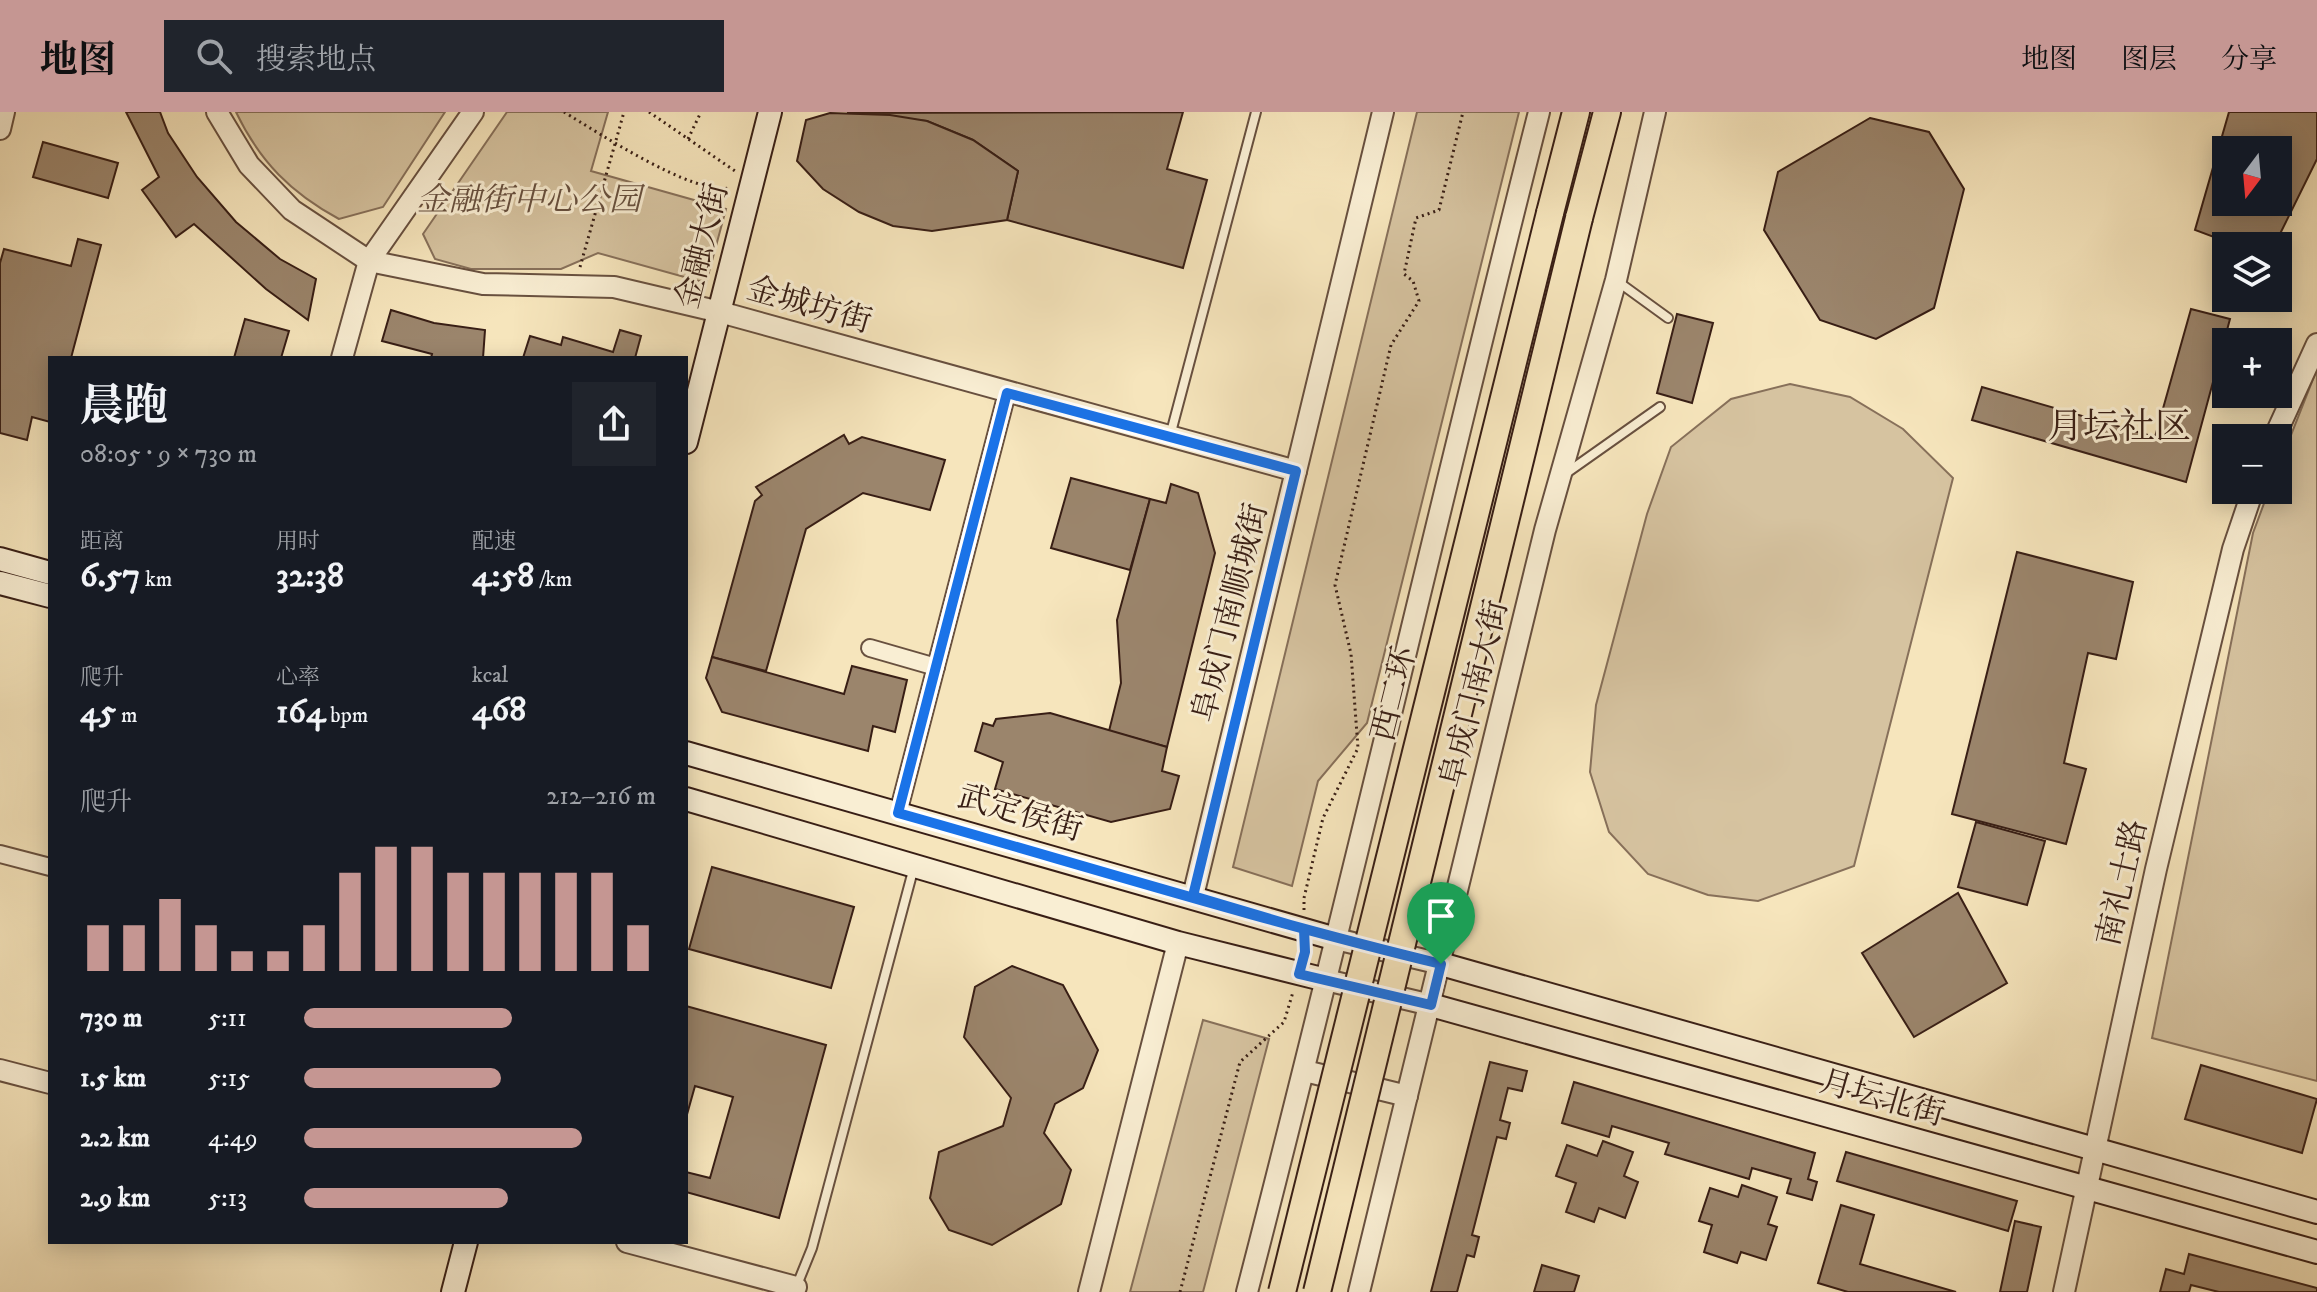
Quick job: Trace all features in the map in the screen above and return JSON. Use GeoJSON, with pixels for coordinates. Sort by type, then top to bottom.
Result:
{"type":"FeatureCollection","features":[{"type":"Feature","properties":{"kind":"highway","name":"西二环"},"geometry":{"type":"LineString","coordinates":[[1282,1292],[1576,112]]}},
{"type":"Feature","properties":{"kind":"highway","name":"西二环"},"geometry":{"type":"LineString","coordinates":[[1317,1292],[1607,112]]}},
{"type":"Feature","properties":{"kind":"main road","name":"金融大街"},"geometry":{"type":"LineString","coordinates":[[688,434],[770,112]]}},
{"type":"Feature","properties":{"kind":"main road"},"geometry":{"type":"LineString","coordinates":[[0,559],[48,572]]}},
{"type":"Feature","properties":{"kind":"main road"},"geometry":{"type":"LineString","coordinates":[[0,583],[48,595]]}},
{"type":"Feature","properties":{"kind":"main road","name":"武定侯街"},"geometry":{"type":"LineString","coordinates":[[688,754],[1336,939]]}},
{"type":"Feature","properties":{"kind":"main road"},"geometry":{"type":"LineString","coordinates":[[688,800],[1178,943],[1326,980]]}},
{"type":"Feature","properties":{"kind":"main road","name":"月坛北街"},"geometry":{"type":"LineString","coordinates":[[1441,964],[2317,1212]]}},
{"type":"Feature","properties":{"kind":"main road","name":"月坛北街"},"geometry":{"type":"LineString","coordinates":[[1431,1005],[2317,1252]]}},
{"type":"Feature","properties":{"kind":"main road"},"geometry":{"type":"LineString","coordinates":[[453,1292],[465,1244]]}},
{"type":"Feature","properties":{"kind":"street"},"geometry":{"type":"LineString","coordinates":[[0,129],[4,112]]}},
{"type":"Feature","properties":{"kind":"street","name":"金城坊街"},"geometry":{"type":"LineString","coordinates":[[217,112],[249,165],[292,210],[369,261],[483,284],[614,287],[720,312],[1296,471]]}},
{"type":"Feature","properties":{"kind":"street"},"geometry":{"type":"LineString","coordinates":[[343,356],[369,261],[473,112]]}},
{"type":"Feature","properties":{"kind":"street","name":"阜成门南顺城街"},"geometry":{"type":"LineString","coordinates":[[1193,896],[1383,112]]}},
{"type":"Feature","properties":{"kind":"street"},"geometry":{"type":"LineString","coordinates":[[1247,1292],[1305,1071],[1450,462],[1539,112]]}},
{"type":"Feature","properties":{"kind":"street","name":"阜成门南大街"},"geometry":{"type":"LineString","coordinates":[[1359,1292],[1561,476],[1616,280],[1655,112]]}},
{"type":"Feature","properties":{"kind":"street"},"geometry":{"type":"LineString","coordinates":[[2280,424],[2317,344]]}},
{"type":"Feature","properties":{"kind":"street"},"geometry":{"type":"LineString","coordinates":[[898,813],[1007,393]]}},
{"type":"Feature","properties":{"kind":"street","name":"南礼士路"},"geometry":{"type":"LineString","coordinates":[[2064,1292],[2156,869],[2233,549],[2248,504]]}},
{"type":"Feature","properties":{"kind":"street"},"geometry":{"type":"LineString","coordinates":[[870,648],[936,667]]}},
{"type":"Feature","properties":{"kind":"street"},"geometry":{"type":"LineString","coordinates":[[0,854],[48,866]]}},
{"type":"Feature","properties":{"kind":"street"},"geometry":{"type":"LineString","coordinates":[[1336,939],[1441,964]]}},
{"type":"Feature","properties":{"kind":"street"},"geometry":{"type":"LineString","coordinates":[[1089,1292],[1178,943]]}},
{"type":"Feature","properties":{"kind":"street"},"geometry":{"type":"LineString","coordinates":[[1326,980],[1431,1005]]}},
{"type":"Feature","properties":{"kind":"street"},"geometry":{"type":"LineString","coordinates":[[0,1070],[48,1082]]}},
{"type":"Feature","properties":{"kind":"street"},"geometry":{"type":"LineString","coordinates":[[1305,1071],[1407,1096]]}},
{"type":"Feature","properties":{"kind":"street"},"geometry":{"type":"LineString","coordinates":[[634,1244],[795,1290]]}},
{"type":"Feature","properties":{"kind":"lane"},"geometry":{"type":"LineString","coordinates":[[1170,437],[1256,112]]}},
{"type":"Feature","properties":{"kind":"lane"},"geometry":{"type":"LineString","coordinates":[[1616,280],[1668,318]]}},
{"type":"Feature","properties":{"kind":"lane"},"geometry":{"type":"LineString","coordinates":[[1561,476],[1660,407]]}},
{"type":"Feature","properties":{"kind":"lane"},"geometry":{"type":"LineString","coordinates":[[795,1290],[812,1248],[914,867]]}},
{"type":"Feature","properties":{"kind":"path"},"geometry":{"type":"LineString","coordinates":[[564,112],[615,143],[701,187],[719,190],[752,183]]}},
{"type":"Feature","properties":{"kind":"path"},"geometry":{"type":"LineString","coordinates":[[575,286],[624,112]]}},
{"type":"Feature","properties":{"kind":"path"},"geometry":{"type":"LineString","coordinates":[[649,112],[752,183]]}},
{"type":"Feature","properties":{"kind":"path"},"geometry":{"type":"LineString","coordinates":[[688,139],[701,112]]}},
{"type":"Feature","properties":{"kind":"path"},"geometry":{"type":"LineString","coordinates":[[1304,929],[1304,898],[1323,818],[1358,748],[1351,654],[1335,585],[1391,345],[1419,301],[1413,281],[1404,274],[1416,218],[1439,210],[1463,112]]}},
{"type":"Feature","properties":{"kind":"path"},"geometry":{"type":"LineString","coordinates":[[1180,1292],[1240,1062],[1284,1022],[1299,974]]}},
{"type":"Feature","properties":{"kind":"green space","name":"金融街中心公园"},"geometry":{"type":"Polygon","coordinates":[[[236,112],[445,112],[383,207],[339,219],[306,198],[278,174],[255,146],[236,112]]]}},
{"type":"Feature","properties":{"kind":"green space","name":"金融街中心公园"},"geometry":{"type":"Polygon","coordinates":[[[507,112],[608,112],[591,171],[726,209],[706,283],[598,253],[561,269],[471,269],[435,259],[423,234],[507,112]]]}},
{"type":"Feature","properties":{"kind":"green space"},"geometry":{"type":"Polygon","coordinates":[[[1417,112],[1519,112],[1367,723],[1318,781],[1292,886],[1233,867],[1417,112]]]}},
{"type":"Feature","properties":{"kind":"green space"},"geometry":{"type":"Polygon","coordinates":[[[2317,369],[2317,1081],[2152,1038],[2253,533],[2264,504],[2292,504],[2292,432],[2317,369]]]}},
{"type":"Feature","properties":{"kind":"green space"},"geometry":{"type":"Polygon","coordinates":[[[1790,384],[1850,397],[1903,429],[1953,478],[1854,866],[1758,901],[1708,895],[1648,874],[1609,832],[1590,772],[1596,705],[1647,514],[1671,447],[1731,399],[1790,384]]]}},
{"type":"Feature","properties":{"kind":"green space"},"geometry":{"type":"Polygon","coordinates":[[[1203,1020],[1269,1039],[1203,1292],[1130,1292],[1203,1020]]]}},
{"type":"Feature","properties":{"kind":"building"},"geometry":{"type":"Polygon","coordinates":[[[126,112],[160,112],[168,133],[197,177],[236,222],[280,259],[316,279],[308,320],[266,289],[194,224],[176,237],[142,190],[159,177],[126,112]]]}},
{"type":"Feature","properties":{"kind":"building"},"geometry":{"type":"Polygon","coordinates":[[[1183,112],[1167,169],[1207,180],[1183,268],[1007,220],[1018,171],[973,140],[927,121],[847,113],[1183,112]]]}},
{"type":"Feature","properties":{"kind":"building"},"geometry":{"type":"Polygon","coordinates":[[[2229,112],[2317,112],[2317,159],[2292,210],[2292,136],[2222,136],[2229,112]]]}},
{"type":"Feature","properties":{"kind":"building"},"geometry":{"type":"Polygon","coordinates":[[[830,113],[890,115],[927,121],[973,140],[1018,171],[1007,220],[932,231],[893,226],[859,212],[823,189],[797,161],[806,120],[830,113]]]}},
{"type":"Feature","properties":{"kind":"building"},"geometry":{"type":"Polygon","coordinates":[[[1870,118],[1929,132],[1964,189],[1934,308],[1876,339],[1820,320],[1764,230],[1778,172],[1870,118]]]}},
{"type":"Feature","properties":{"kind":"building"},"geometry":{"type":"Polygon","coordinates":[[[43,142],[118,163],[108,198],[33,177],[43,142]]]}},
{"type":"Feature","properties":{"kind":"building"},"geometry":{"type":"Polygon","coordinates":[[[2212,171],[2212,216],[2289,216],[2281,232],[2212,232],[2212,236],[2195,230],[2212,171]]]}},
{"type":"Feature","properties":{"kind":"building"},"geometry":{"type":"Polygon","coordinates":[[[78,239],[101,245],[72,356],[48,356],[48,421],[32,417],[27,440],[0,433],[0,263],[4,249],[71,266],[78,239]]]}},
{"type":"Feature","properties":{"kind":"building"},"geometry":{"type":"Polygon","coordinates":[[[2191,309],[2230,319],[2228,328],[2212,328],[2212,386],[2186,482],[1972,420],[1982,387],[2155,437],[2191,309]]]}},
{"type":"Feature","properties":{"kind":"building"},"geometry":{"type":"Polygon","coordinates":[[[391,310],[434,323],[485,330],[483,356],[432,356],[382,341],[391,310]]]}},
{"type":"Feature","properties":{"kind":"building"},"geometry":{"type":"Polygon","coordinates":[[[1677,314],[1713,323],[1692,403],[1657,393],[1677,314]]]}},
{"type":"Feature","properties":{"kind":"building"},"geometry":{"type":"Polygon","coordinates":[[[245,319],[289,331],[282,356],[235,356],[245,319]]]}},
{"type":"Feature","properties":{"kind":"building"},"geometry":{"type":"Polygon","coordinates":[[[620,330],[641,336],[636,356],[524,356],[530,336],[561,345],[563,337],[613,352],[620,330]]]}},
{"type":"Feature","properties":{"kind":"building"},"geometry":{"type":"Polygon","coordinates":[[[844,435],[849,444],[862,437],[945,460],[930,510],[863,493],[806,529],[766,671],[712,657],[755,501],[762,495],[756,487],[844,435]]]}},
{"type":"Feature","properties":{"kind":"building"},"geometry":{"type":"Polygon","coordinates":[[[1071,478],[1150,499],[1130,570],[1051,548],[1071,478]]]}},
{"type":"Feature","properties":{"kind":"building"},"geometry":{"type":"Polygon","coordinates":[[[1171,484],[1198,493],[1215,553],[1167,747],[1109,731],[1121,683],[1117,620],[1150,499],[1166,503],[1171,484]]]}},
{"type":"Feature","properties":{"kind":"building"},"geometry":{"type":"Polygon","coordinates":[[[2017,552],[2133,582],[2116,659],[2088,653],[2064,763],[2086,769],[2066,844],[1952,814],[2017,552]]]}},
{"type":"Feature","properties":{"kind":"building"},"geometry":{"type":"Polygon","coordinates":[[[712,657],[844,694],[852,666],[907,680],[895,732],[873,726],[868,751],[722,712],[706,678],[712,657]]]}},
{"type":"Feature","properties":{"kind":"building"},"geometry":{"type":"Polygon","coordinates":[[[1050,713],[1167,747],[1162,771],[1179,776],[1170,809],[1111,822],[995,789],[1003,762],[975,751],[983,723],[993,726],[996,719],[1050,713]]]}},
{"type":"Feature","properties":{"kind":"building"},"geometry":{"type":"Polygon","coordinates":[[[1976,822],[2045,841],[2027,905],[1958,887],[1976,822]]]}},
{"type":"Feature","properties":{"kind":"building"},"geometry":{"type":"Polygon","coordinates":[[[712,867],[854,907],[831,988],[689,949],[712,867]]]}},
{"type":"Feature","properties":{"kind":"building"},"geometry":{"type":"Polygon","coordinates":[[[1958,893],[2007,983],[1914,1037],[1862,953],[1958,893]]]}},
{"type":"Feature","properties":{"kind":"building"},"geometry":{"type":"Polygon","coordinates":[[[1012,966],[1063,985],[1098,1050],[1083,1088],[1055,1104],[1044,1133],[1071,1170],[1061,1204],[992,1245],[949,1230],[930,1198],[939,1152],[1003,1126],[1011,1098],[964,1037],[975,987],[1012,966]]]}},
{"type":"Feature","properties":{"kind":"building"},"geometry":{"type":"Polygon","coordinates":[[[688,1007],[826,1045],[779,1218],[688,1193],[688,1172],[710,1178],[733,1097],[695,1086],[688,1111],[688,1007]]]}},
{"type":"Feature","properties":{"kind":"building"},"geometry":{"type":"Polygon","coordinates":[[[1490,1062],[1527,1071],[1522,1091],[1508,1088],[1500,1120],[1510,1123],[1506,1139],[1497,1137],[1472,1235],[1479,1237],[1474,1257],[1467,1255],[1457,1292],[1431,1292],[1490,1062]]]}},
{"type":"Feature","properties":{"kind":"building"},"geometry":{"type":"Polygon","coordinates":[[[2201,1065],[2317,1099],[2302,1153],[2185,1119],[2201,1065]]]}},
{"type":"Feature","properties":{"kind":"building"},"geometry":{"type":"Polygon","coordinates":[[[1574,1082],[1815,1153],[1808,1179],[1817,1182],[1812,1200],[1787,1193],[1791,1179],[1752,1168],[1749,1179],[1665,1154],[1669,1143],[1612,1126],[1609,1137],[1562,1123],[1574,1082]]]}},
{"type":"Feature","properties":{"kind":"building"},"geometry":{"type":"Polygon","coordinates":[[[1603,1141],[1633,1152],[1624,1176],[1638,1182],[1625,1218],[1599,1208],[1594,1222],[1566,1212],[1576,1183],[1556,1176],[1567,1145],[1597,1156],[1603,1141]]]}},
{"type":"Feature","properties":{"kind":"building"},"geometry":{"type":"Polygon","coordinates":[[[1846,1152],[2017,1201],[2008,1231],[1837,1181],[1846,1152]]]}},
{"type":"Feature","properties":{"kind":"building"},"geometry":{"type":"Polygon","coordinates":[[[1742,1185],[1777,1197],[1768,1224],[1777,1227],[1766,1260],[1741,1252],[1737,1263],[1704,1252],[1712,1225],[1699,1221],[1710,1188],[1738,1197],[1742,1185]]]}},
{"type":"Feature","properties":{"kind":"building"},"geometry":{"type":"Polygon","coordinates":[[[1841,1205],[1874,1215],[1860,1264],[1956,1292],[1848,1292],[1818,1283],[1841,1205]]]}},
{"type":"Feature","properties":{"kind":"building"},"geometry":{"type":"Polygon","coordinates":[[[2015,1221],[2041,1227],[2027,1292],[2000,1292],[2015,1221]]]}},
{"type":"Feature","properties":{"kind":"building"},"geometry":{"type":"Polygon","coordinates":[[[2189,1254],[2317,1288],[2317,1292],[2219,1292],[2191,1285],[2189,1292],[2160,1292],[2166,1269],[2184,1274],[2189,1254]]]}},
{"type":"Feature","properties":{"kind":"building"},"geometry":{"type":"Polygon","coordinates":[[[1542,1265],[1579,1276],[1574,1292],[1534,1292],[1542,1265]]]}},
{"type":"Feature","properties":{"kind":"district","name":"月坛社区"},"geometry":{"type":"Point","coordinates":[2119,427]}},
{"type":"Feature","properties":{"kind":"route"},"geometry":{"type":"LineString","coordinates":[[1441,964],[1336,939],[1193,896],[898,813],[1007,393],[1296,471],[1193,896],[1304,929],[1305,952],[1299,974],[1431,1005],[1441,964]]}}]}
